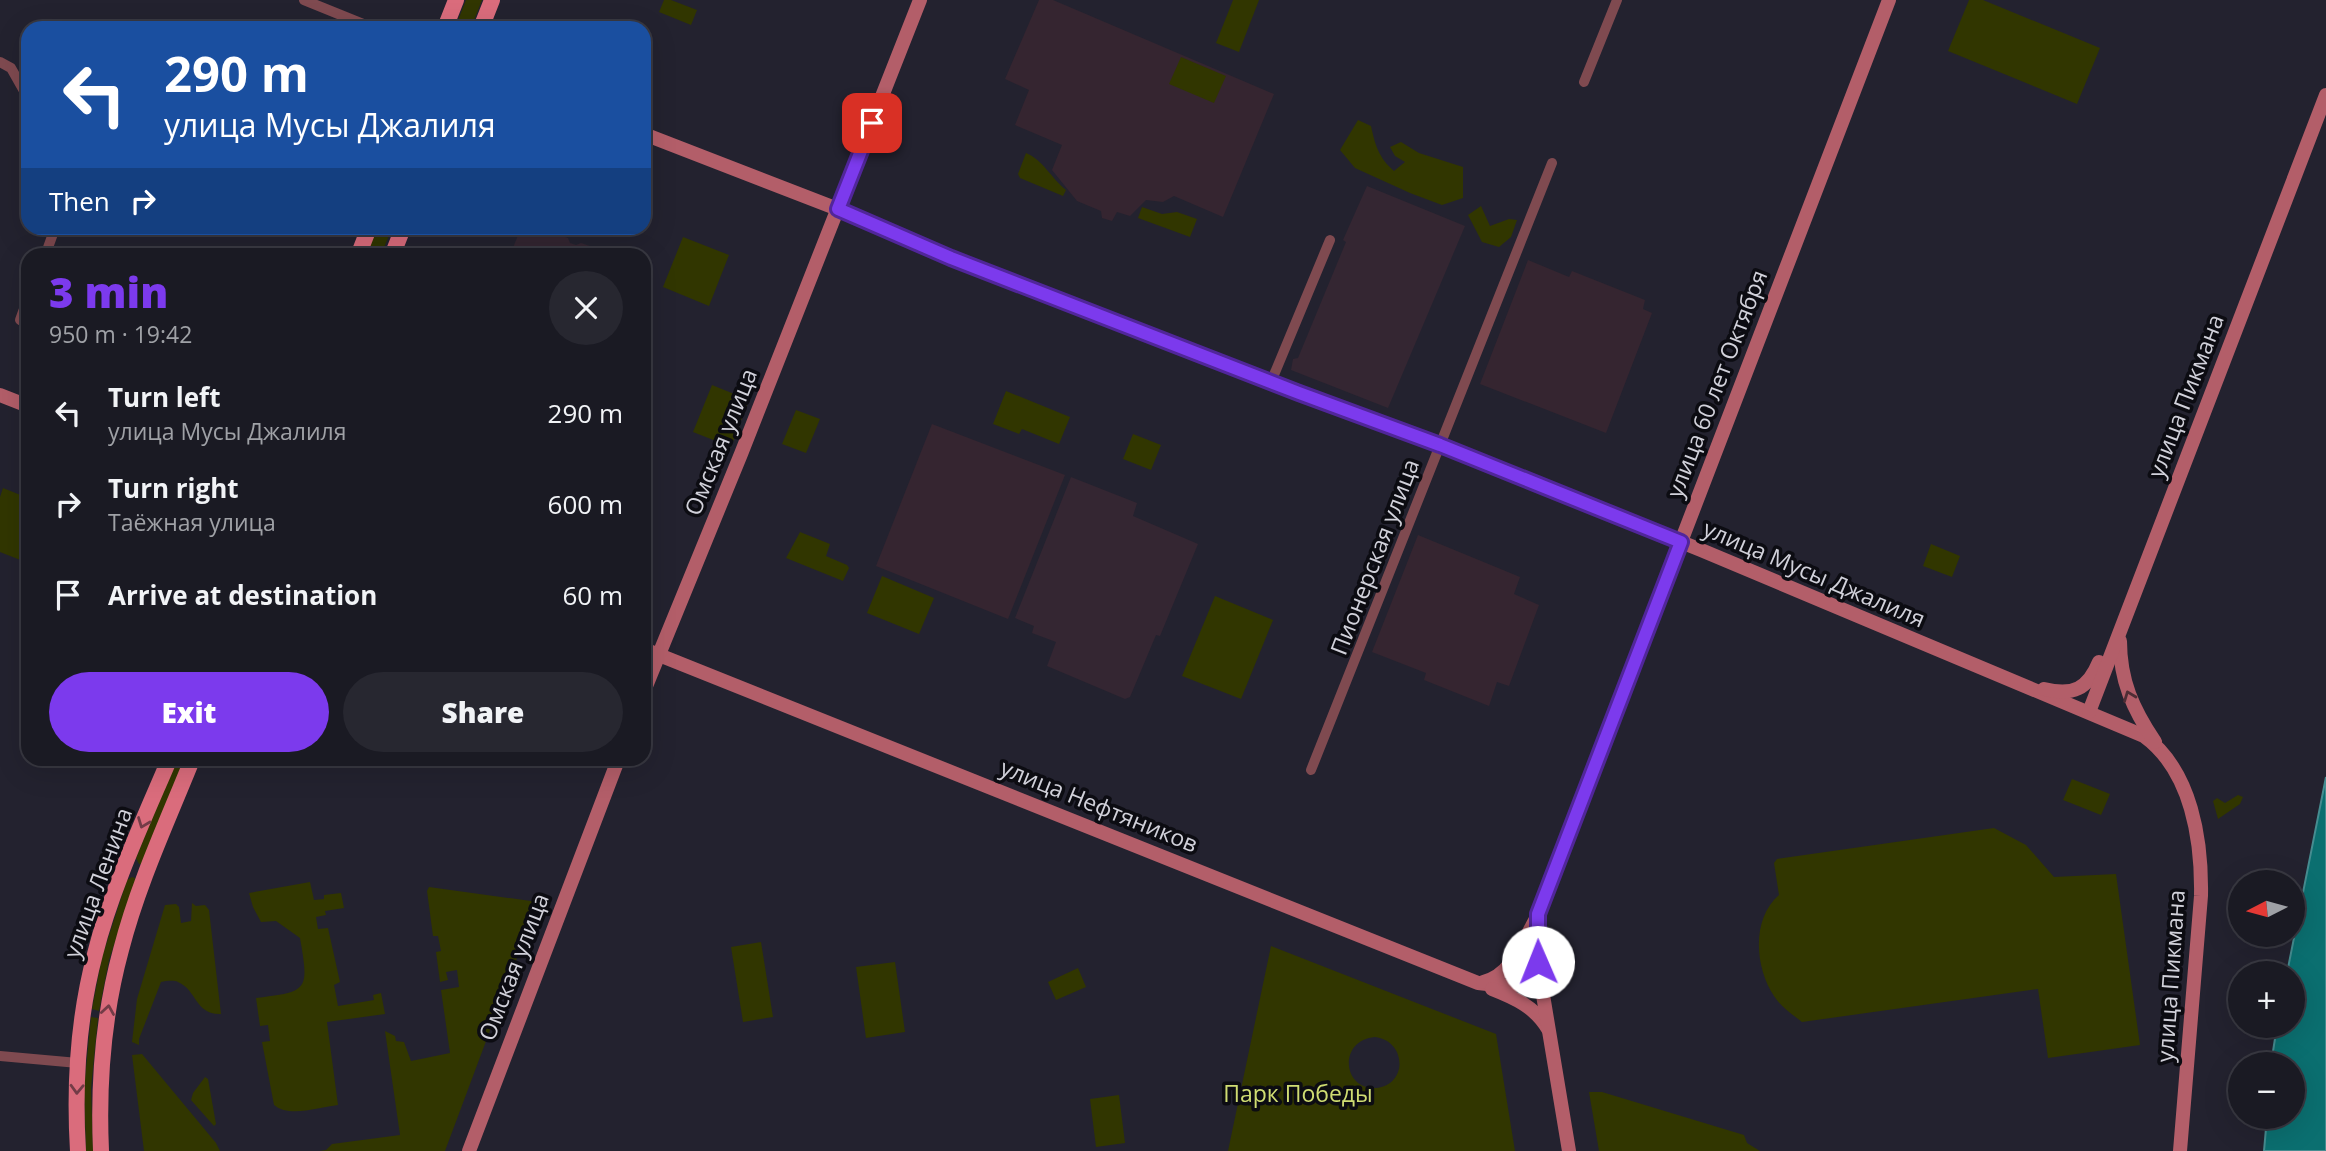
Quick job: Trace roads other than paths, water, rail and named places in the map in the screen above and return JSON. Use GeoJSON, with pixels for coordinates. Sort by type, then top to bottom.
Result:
{"type":"FeatureCollection","features":[{"type":"Feature","properties":{"kind":"main road"},"geometry":{"type":"LineString","coordinates":[[448,21],[456,0]]}},
{"type":"Feature","properties":{"kind":"main road"},"geometry":{"type":"LineString","coordinates":[[484,21],[492,0]]}},
{"type":"Feature","properties":{"kind":"main road","name":"Омская улица"},"geometry":{"type":"LineString","coordinates":[[651,674],[746,442],[920,0]]}},
{"type":"Feature","properties":{"kind":"main road","name":"улица 60 лет Октября"},"geometry":{"type":"LineString","coordinates":[[1569,1151],[1541,982],[1537,950],[1538,914],[1889,0]]}},
{"type":"Feature","properties":{"kind":"main road","name":"улица Пикмана"},"geometry":{"type":"LineString","coordinates":[[2089,712],[2326,95]]}},
{"type":"Feature","properties":{"kind":"main road","name":"улица Мусы Джалиля"},"geometry":{"type":"LineString","coordinates":[[651,137],[838,209],[951,258],[1440,445],[1681,542],[2144,736]]}},
{"type":"Feature","properties":{"kind":"main road"},"geometry":{"type":"LineString","coordinates":[[0,395],[21,400]]}},
{"type":"Feature","properties":{"kind":"main road"},"geometry":{"type":"LineString","coordinates":[[2020,685],[2055,692],[2082,688],[2092,678],[2106,646],[2119,633]]}},
{"type":"Feature","properties":{"kind":"main road"},"geometry":{"type":"LineString","coordinates":[[2119,633],[2121,665],[2127,694],[2139,718],[2162,752]]}},
{"type":"Feature","properties":{"kind":"main road","name":"улица Нефтяников"},"geometry":{"type":"LineString","coordinates":[[651,651],[1478,983],[1505,986],[1541,982]]}},
{"type":"Feature","properties":{"kind":"main road","name":"улица Пикмана"},"geometry":{"type":"LineString","coordinates":[[2144,736],[2162,752],[2178,777],[2198,840],[2201,870],[2180,1151]]}},
{"type":"Feature","properties":{"kind":"main road","name":"улица Ленина"},"geometry":{"type":"LineString","coordinates":[[78,1151],[78,1063],[91,971],[114,897],[167,766]]}},
{"type":"Feature","properties":{"kind":"main road","name":"улица Ленина"},"geometry":{"type":"LineString","coordinates":[[101,1151],[100,1078],[105,1026],[121,948],[146,874],[190,766]]}},
{"type":"Feature","properties":{"kind":"main road","name":"Омская улица"},"geometry":{"type":"LineString","coordinates":[[468,1151],[616,766]]}},
{"type":"Feature","properties":{"kind":"main road"},"geometry":{"type":"LineString","coordinates":[[126,867],[146,874]]}},
{"type":"Feature","properties":{"kind":"main road"},"geometry":{"type":"LineString","coordinates":[[1478,983],[1494,979],[1507,969],[1538,914]]}},
{"type":"Feature","properties":{"kind":"main road"},"geometry":{"type":"LineString","coordinates":[[1478,983],[1525,1004],[1540,1018],[1550,1035]]}},
{"type":"Feature","properties":{"kind":"street"},"geometry":{"type":"LineString","coordinates":[[304,0],[356,21]]}},
{"type":"Feature","properties":{"kind":"street"},"geometry":{"type":"LineString","coordinates":[[1584,82],[1617,0]]}},
{"type":"Feature","properties":{"kind":"street"},"geometry":{"type":"LineString","coordinates":[[0,62],[11,68],[21,86]]}},
{"type":"Feature","properties":{"kind":"street","name":"Пионерская улица"},"geometry":{"type":"LineString","coordinates":[[1311,770],[1552,163]]}},
{"type":"Feature","properties":{"kind":"street"},"geometry":{"type":"LineString","coordinates":[[1271,382],[1330,240]]}},
{"type":"Feature","properties":{"kind":"street"},"geometry":{"type":"LineString","coordinates":[[0,1056],[78,1063]]}},
{"type":"Feature","properties":{"kind":"park label","name":"Парк Победы"},"geometry":{"type":"Point","coordinates":[1298,1094]}}]}
